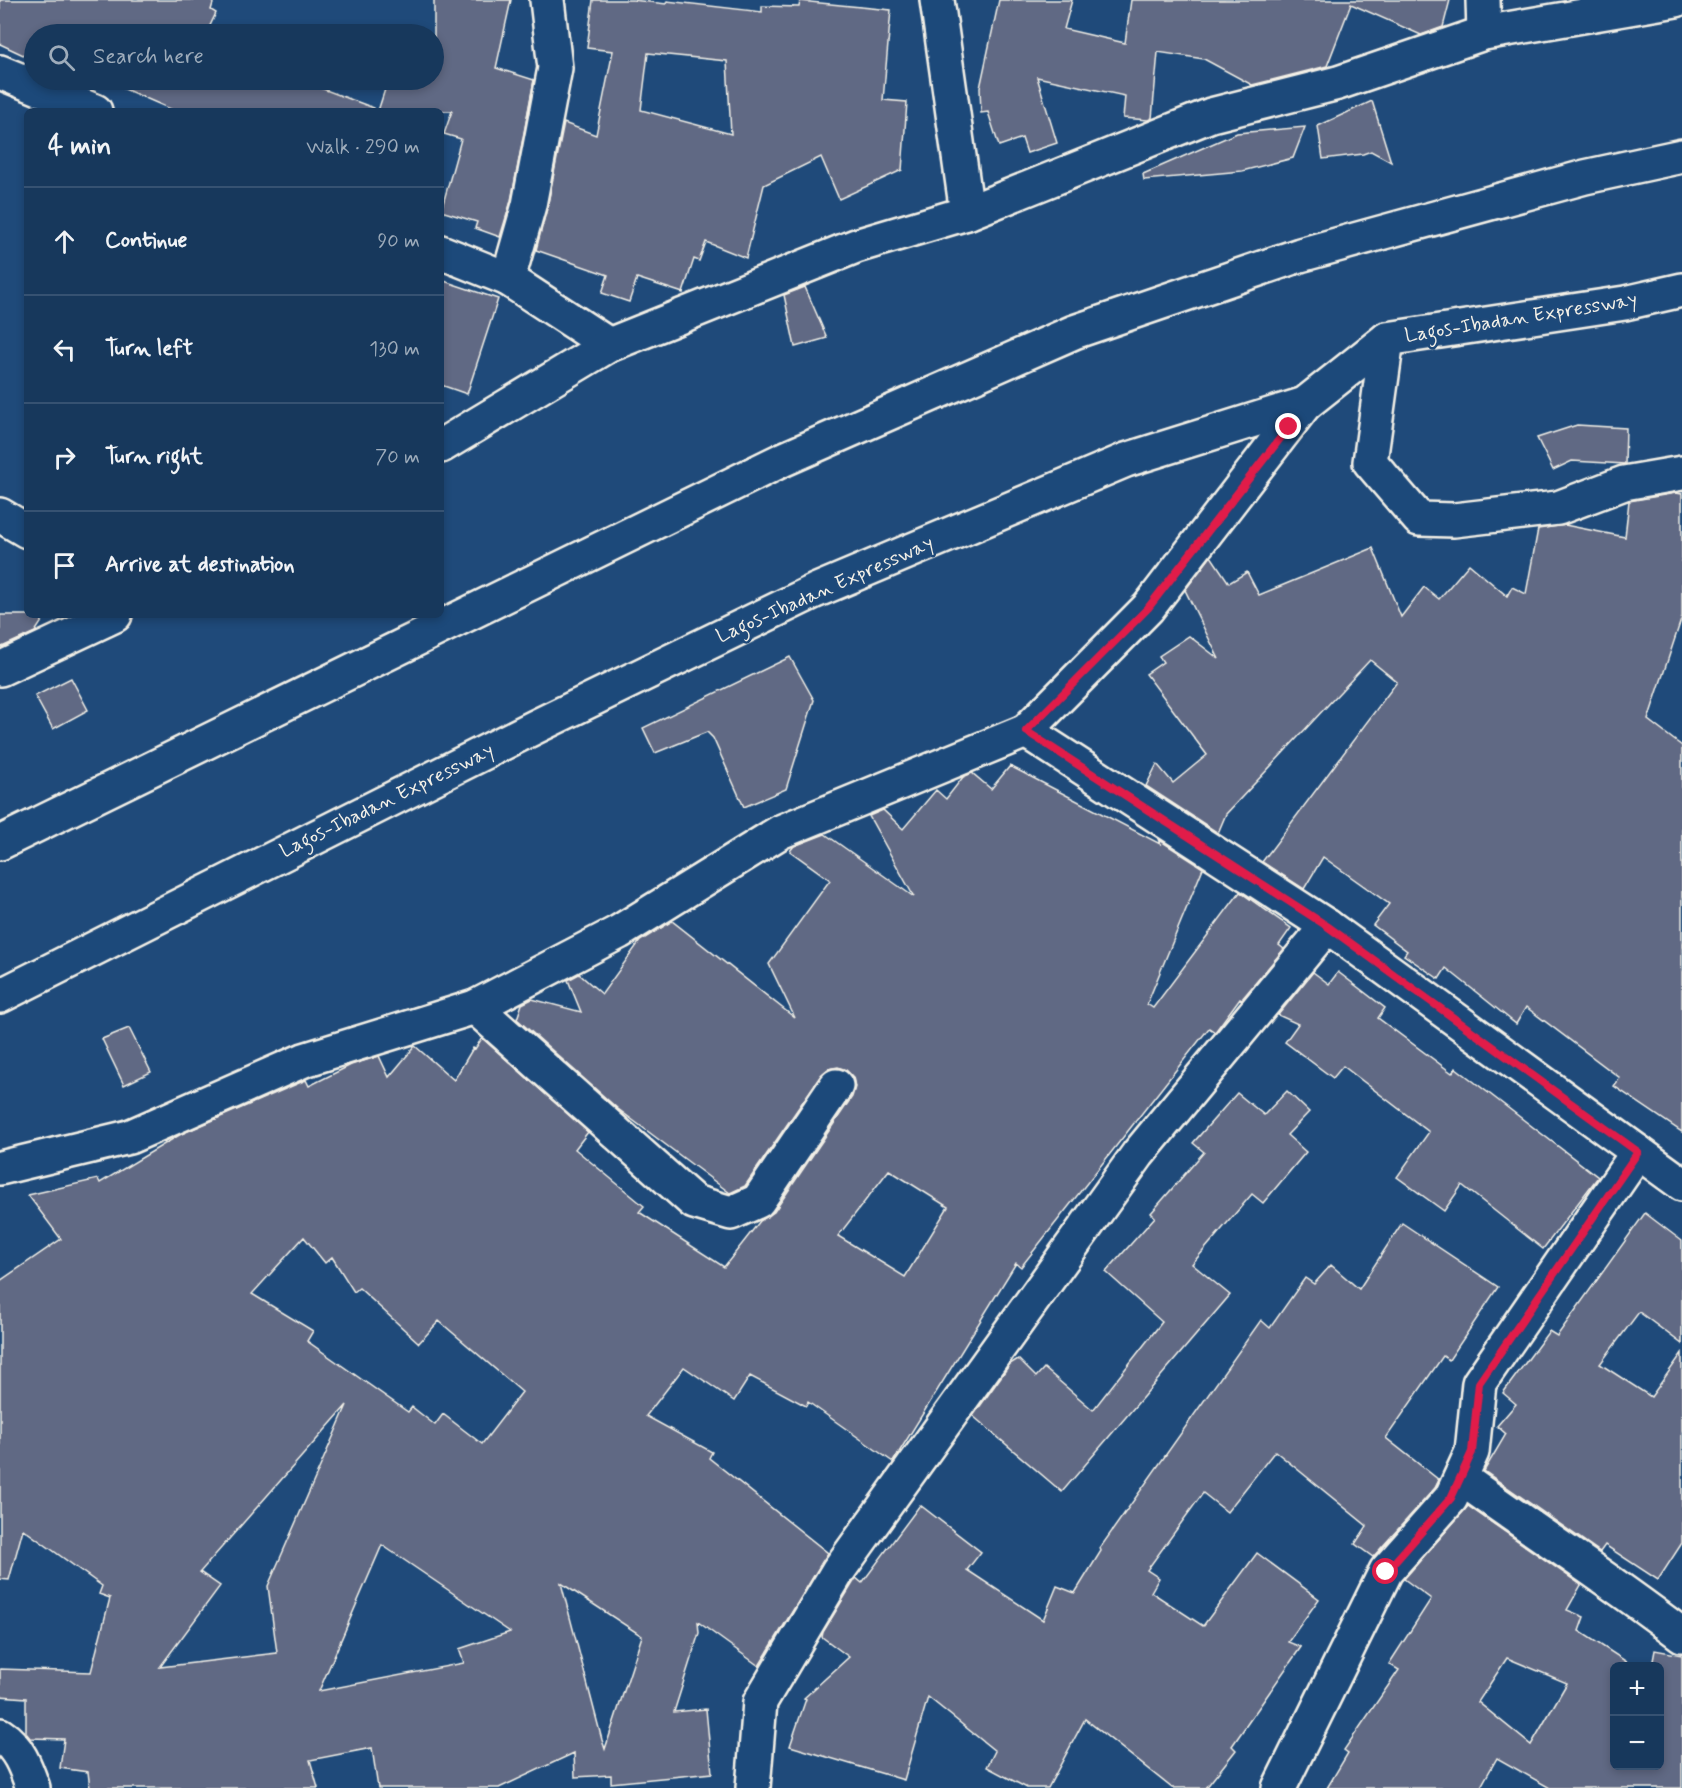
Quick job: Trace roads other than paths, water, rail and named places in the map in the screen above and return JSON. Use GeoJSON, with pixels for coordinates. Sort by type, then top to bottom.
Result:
{"type":"FeatureCollection","features":[{"type":"Feature","properties":{"kind":"main road"},"geometry":{"type":"LineString","coordinates":[[508,279],[530,205],[555,68],[547,0]]}},
{"type":"Feature","properties":{"kind":"main road"},"geometry":{"type":"LineString","coordinates":[[937,0],[967,213]]}},
{"type":"Feature","properties":{"kind":"main road"},"geometry":{"type":"LineString","coordinates":[[1483,0],[1484,33]]}},
{"type":"Feature","properties":{"kind":"main road"},"geometry":{"type":"LineString","coordinates":[[444,444],[609,345],[856,246],[967,213],[1211,115],[1338,83],[1484,33],[1676,0]]}},
{"type":"Feature","properties":{"kind":"main road"},"geometry":{"type":"LineString","coordinates":[[0,72],[24,82]]}},
{"type":"Feature","properties":{"kind":"main road"},"geometry":{"type":"LineString","coordinates":[[44,90],[88,108]]}},
{"type":"Feature","properties":{"kind":"main road"},"geometry":{"type":"LineString","coordinates":[[0,843],[782,460],[1074,332],[1300,255],[1585,177],[1682,156]]}},
{"type":"Feature","properties":{"kind":"main road"},"geometry":{"type":"LineString","coordinates":[[444,253],[508,279],[609,345]]}},
{"type":"Feature","properties":{"kind":"main road","name":"Lagos-Ibadan Expressway"},"geometry":{"type":"LineString","coordinates":[[0,996],[482,753],[815,591],[1126,460],[1305,404],[1387,339],[1625,303],[1682,290]]}},
{"type":"Feature","properties":{"kind":"main road"},"geometry":{"type":"LineString","coordinates":[[1387,339],[1370,462],[1419,519],[1454,520],[1558,508],[1624,483],[1682,473]]}},
{"type":"Feature","properties":{"kind":"main road"},"geometry":{"type":"LineString","coordinates":[[0,1168],[129,1137],[304,1060],[475,1007],[619,932],[780,832],[1026,731],[1148,608],[1305,404]]}},
{"type":"Feature","properties":{"kind":"main road"},"geometry":{"type":"LineString","coordinates":[[0,515],[24,529]]}},
{"type":"Feature","properties":{"kind":"main road"},"geometry":{"type":"LineString","coordinates":[[0,669],[109,618]]}},
{"type":"Feature","properties":{"kind":"main road"},"geometry":{"type":"LineString","coordinates":[[1026,731],[1327,926],[1682,1184]]}},
{"type":"Feature","properties":{"kind":"main road"},"geometry":{"type":"LineString","coordinates":[[758,1786],[759,1702],[838,1571],[1138,1154],[1327,926]]}},
{"type":"Feature","properties":{"kind":"main road"},"geometry":{"type":"LineString","coordinates":[[475,1007],[694,1202],[731,1213],[758,1201],[836,1086]]}},
{"type":"Feature","properties":{"kind":"main road"},"geometry":{"type":"LineString","coordinates":[[1279,1788],[1386,1572],[1451,1498],[1461,1478],[1472,1452],[1479,1383],[1638,1152]]}},
{"type":"Feature","properties":{"kind":"main road"},"geometry":{"type":"LineString","coordinates":[[1461,1478],[1682,1635]]}},
{"type":"Feature","properties":{"kind":"main road"},"geometry":{"type":"LineString","coordinates":[[0,1735],[10,1742],[24,1764],[33,1788]]}}]}
